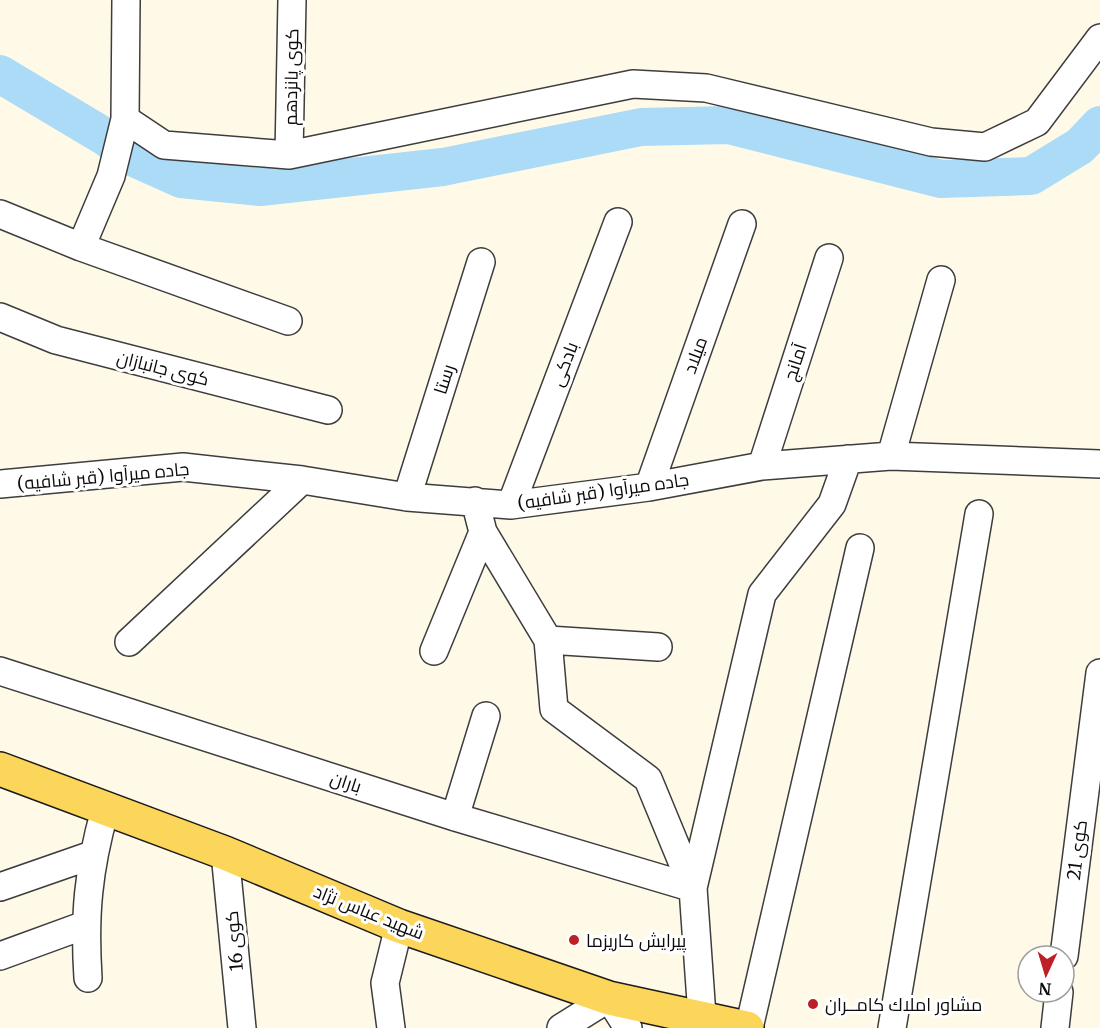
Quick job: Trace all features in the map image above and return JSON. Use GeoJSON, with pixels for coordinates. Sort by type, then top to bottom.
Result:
{"type":"FeatureCollection","features":[{"type":"Feature","properties":{"kind":"main road","name":"شهید عباس نژاد"},"geometry":{"type":"LineString","coordinates":[[0,769],[225,853],[399,926],[609,998],[702,1016],[748,1028]]}},
{"type":"Feature","properties":{"kind":"street"},"geometry":{"type":"LineString","coordinates":[[81,247],[111,176],[125,119],[126,0]]}},
{"type":"Feature","properties":{"kind":"street","name":"کوی پانزدهم"},"geometry":{"type":"LineString","coordinates":[[289,154],[292,0]]}},
{"type":"Feature","properties":{"kind":"street"},"geometry":{"type":"LineString","coordinates":[[125,119],[164,145],[289,154],[633,84],[706,88],[931,142],[984,147],[1037,122],[1100,38]]}},
{"type":"Feature","properties":{"kind":"street"},"geometry":{"type":"LineString","coordinates":[[0,214],[81,247],[288,321]]}},
{"type":"Feature","properties":{"kind":"street","name":"بادکی"},"geometry":{"type":"LineString","coordinates":[[511,505],[618,222]]}},
{"type":"Feature","properties":{"kind":"street","name":"میلاد"},"geometry":{"type":"LineString","coordinates":[[649,486],[742,224]]}},
{"type":"Feature","properties":{"kind":"street","name":"آمانج"},"geometry":{"type":"LineString","coordinates":[[762,466],[829,258]]}},
{"type":"Feature","properties":{"kind":"street","name":"رستا"},"geometry":{"type":"LineString","coordinates":[[407,497],[481,262]]}},
{"type":"Feature","properties":{"kind":"street"},"geometry":{"type":"LineString","coordinates":[[891,456],[941,280]]}},
{"type":"Feature","properties":{"kind":"street","name":"کوی جانبازان"},"geometry":{"type":"LineString","coordinates":[[0,317],[56,340],[328,410]]}},
{"type":"Feature","properties":{"kind":"street","name":"جاده میرآوا (قبر شافیه)"},"geometry":{"type":"LineString","coordinates":[[0,484],[183,467],[302,480],[407,497],[511,505],[649,486],[762,466],[891,456],[1098,471]]}},
{"type":"Feature","properties":{"kind":"street"},"geometry":{"type":"LineString","coordinates":[[702,1016],[693,888],[762,594],[832,504],[848,459]]}},
{"type":"Feature","properties":{"kind":"street"},"geometry":{"type":"LineString","coordinates":[[129,642],[302,480]]}},
{"type":"Feature","properties":{"kind":"street"},"geometry":{"type":"LineString","coordinates":[[475,501],[483,532],[548,640],[554,709],[648,779],[693,888]]}},
{"type":"Feature","properties":{"kind":"street"},"geometry":{"type":"LineString","coordinates":[[892,1028],[979,514]]}},
{"type":"Feature","properties":{"kind":"street"},"geometry":{"type":"LineString","coordinates":[[434,651],[483,532]]}},
{"type":"Feature","properties":{"kind":"street"},"geometry":{"type":"LineString","coordinates":[[748,1028],[860,548]]}},
{"type":"Feature","properties":{"kind":"street"},"geometry":{"type":"LineString","coordinates":[[548,640],[658,647]]}},
{"type":"Feature","properties":{"kind":"street","name":"باران"},"geometry":{"type":"LineString","coordinates":[[0,671],[455,817],[693,888]]}},
{"type":"Feature","properties":{"kind":"street","name":"کوی 21"},"geometry":{"type":"LineString","coordinates":[[1066,944],[1100,673]]}},
{"type":"Feature","properties":{"kind":"street"},"geometry":{"type":"LineString","coordinates":[[455,817],[486,716]]}},
{"type":"Feature","properties":{"kind":"street"},"geometry":{"type":"LineString","coordinates":[[88,978],[85,925],[92,855],[105,810]]}},
{"type":"Feature","properties":{"kind":"street","name":"کوی 16"},"geometry":{"type":"LineString","coordinates":[[225,853],[242,1028]]}},
{"type":"Feature","properties":{"kind":"street"},"geometry":{"type":"LineString","coordinates":[[0,887],[92,855]]}},
{"type":"Feature","properties":{"kind":"street"},"geometry":{"type":"LineString","coordinates":[[0,956],[85,925]]}},
{"type":"Feature","properties":{"kind":"street"},"geometry":{"type":"LineString","coordinates":[[391,1028],[385,983],[399,926]]}},
{"type":"Feature","properties":{"kind":"street"},"geometry":{"type":"LineString","coordinates":[[561,1028],[609,998],[628,1028]]}},
{"type":"Feature","properties":{"kind":"street"},"geometry":{"type":"LineString","coordinates":[[1055,1028],[1058,1004]]}},
{"type":"Feature","properties":{"kind":"waterway"},"geometry":{"type":"LineString","coordinates":[[0,74],[107,138],[134,158],[181,179],[260,187],[443,167],[641,127],[729,125],[941,179],[1031,176],[1080,146],[1100,125]]}},
{"type":"Feature","properties":{"kind":"place","name":"پیرایش کاریزما"},"geometry":{"type":"Point","coordinates":[574,940]}},
{"type":"Feature","properties":{"kind":"place","name":"مشاور املاك كامــران"},"geometry":{"type":"Point","coordinates":[813,1004]}}]}
